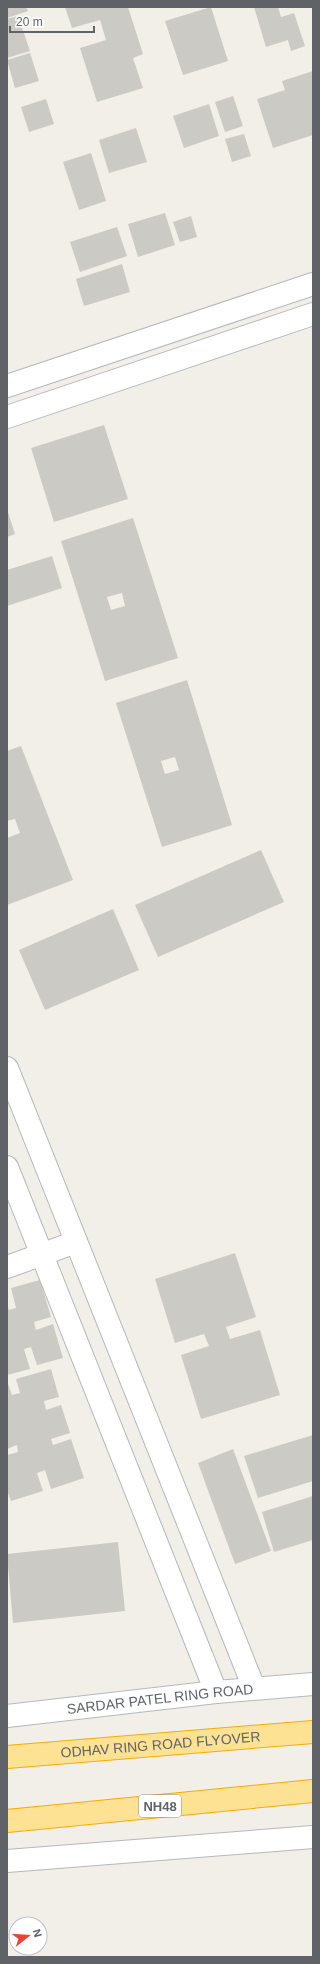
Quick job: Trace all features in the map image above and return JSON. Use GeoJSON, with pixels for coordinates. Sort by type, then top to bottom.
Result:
{"type":"FeatureCollection","features":[{"type":"Feature","properties":{"kind":"highway","name":"ODHAV RING ROAD FLYOVER"},"geometry":{"type":"LineString","coordinates":[[7,1757],[313,1732]]}},
{"type":"Feature","properties":{"kind":"highway","name":"NH48"},"geometry":{"type":"LineString","coordinates":[[7,1821],[313,1791]]}},
{"type":"Feature","properties":{"kind":"street"},"geometry":{"type":"LineString","coordinates":[[7,386],[303,287],[307,316],[7,417]]}},
{"type":"Feature","properties":{"kind":"street"},"geometry":{"type":"LineString","coordinates":[[7,1068],[254,1688]]}},
{"type":"Feature","properties":{"kind":"street"},"geometry":{"type":"LineString","coordinates":[[7,1168],[216,1692]]}},
{"type":"Feature","properties":{"kind":"street"},"geometry":{"type":"LineString","coordinates":[[7,1267],[76,1242]]}},
{"type":"Feature","properties":{"kind":"street","name":"SARDAR PATEL RING ROAD"},"geometry":{"type":"LineString","coordinates":[[7,1716],[254,1688],[313,1684]]}},
{"type":"Feature","properties":{"kind":"street"},"geometry":{"type":"LineString","coordinates":[[7,1861],[313,1837]]}},
{"type":"Feature","properties":{"kind":"building"},"geometry":{"type":"Polygon","coordinates":[[[7,7],[26,7],[28,11],[7,18],[7,7]]]}},
{"type":"Feature","properties":{"kind":"building"},"geometry":{"type":"Polygon","coordinates":[[[65,7],[128,7],[143,54],[133,58],[143,88],[97,102],[80,48],[106,40],[100,20],[72,28],[65,7]]]}},
{"type":"Feature","properties":{"kind":"building"},"geometry":{"type":"Polygon","coordinates":[[[211,7],[228,61],[183,75],[165,21],[211,7]]]}},
{"type":"Feature","properties":{"kind":"building"},"geometry":{"type":"Polygon","coordinates":[[[254,7],[278,7],[281,17],[294,13],[305,46],[291,51],[288,40],[266,47],[254,7]]]}},
{"type":"Feature","properties":{"kind":"building"},"geometry":{"type":"Polygon","coordinates":[[[18,16],[30,51],[7,58],[7,19],[18,16]]]}},
{"type":"Feature","properties":{"kind":"building"},"geometry":{"type":"Polygon","coordinates":[[[30,53],[39,81],[15,88],[7,60],[30,53]]]}},
{"type":"Feature","properties":{"kind":"building"},"geometry":{"type":"Polygon","coordinates":[[[313,71],[313,135],[273,148],[257,99],[285,90],[282,81],[313,71]]]}},
{"type":"Feature","properties":{"kind":"building"},"geometry":{"type":"Polygon","coordinates":[[[233,96],[243,126],[225,132],[215,102],[233,96]]]}},
{"type":"Feature","properties":{"kind":"building"},"geometry":{"type":"Polygon","coordinates":[[[46,99],[54,124],[29,132],[21,107],[46,99]]]}},
{"type":"Feature","properties":{"kind":"building"},"geometry":{"type":"Polygon","coordinates":[[[209,104],[219,136],[184,148],[173,116],[209,104]]]}},
{"type":"Feature","properties":{"kind":"building"},"geometry":{"type":"Polygon","coordinates":[[[136,128],[147,162],[109,173],[99,140],[136,128]]]}},
{"type":"Feature","properties":{"kind":"building"},"geometry":{"type":"Polygon","coordinates":[[[244,134],[251,156],[232,162],[225,139],[244,134]]]}},
{"type":"Feature","properties":{"kind":"building"},"geometry":{"type":"Polygon","coordinates":[[[91,153],[106,201],[79,210],[63,162],[91,153]]]}},
{"type":"Feature","properties":{"kind":"building"},"geometry":{"type":"Polygon","coordinates":[[[165,213],[175,245],[138,257],[128,224],[165,213]]]}},
{"type":"Feature","properties":{"kind":"building"},"geometry":{"type":"Polygon","coordinates":[[[191,216],[197,237],[180,242],[173,222],[191,216]]]}},
{"type":"Feature","properties":{"kind":"building"},"geometry":{"type":"Polygon","coordinates":[[[117,227],[127,256],[80,272],[70,242],[117,227]]]}},
{"type":"Feature","properties":{"kind":"building"},"geometry":{"type":"Polygon","coordinates":[[[122,264],[130,292],[84,306],[76,279],[122,264]]]}},
{"type":"Feature","properties":{"kind":"building"},"geometry":{"type":"Polygon","coordinates":[[[104,425],[128,499],[54,522],[31,448],[104,425]]]}},
{"type":"Feature","properties":{"kind":"building"},"geometry":{"type":"Polygon","coordinates":[[[7,509],[15,534],[7,537],[7,509]]]}},
{"type":"Feature","properties":{"kind":"building"},"geometry":{"type":"Polygon","coordinates":[[[133,518],[178,658],[105,681],[61,541],[133,518]],[[122,593],[107,597],[111,610],[125,606],[122,593]]]}},
{"type":"Feature","properties":{"kind":"building"},"geometry":{"type":"Polygon","coordinates":[[[52,556],[62,588],[7,606],[7,570],[52,556]]]}},
{"type":"Feature","properties":{"kind":"building"},"geometry":{"type":"Polygon","coordinates":[[[187,680],[232,825],[162,847],[116,703],[187,680]],[[175,757],[161,761],[165,774],[179,770],[175,757]]]}},
{"type":"Feature","properties":{"kind":"building"},"geometry":{"type":"Polygon","coordinates":[[[21,746],[73,880],[7,905],[7,838],[20,833],[15,819],[7,821],[7,751],[21,746]]]}},
{"type":"Feature","properties":{"kind":"building"},"geometry":{"type":"Polygon","coordinates":[[[261,850],[284,902],[158,957],[135,905],[261,850]]]}},
{"type":"Feature","properties":{"kind":"building"},"geometry":{"type":"Polygon","coordinates":[[[113,909],[139,970],[45,1010],[19,950],[113,909]]]}},
{"type":"Feature","properties":{"kind":"building"},"geometry":{"type":"Polygon","coordinates":[[[235,1253],[256,1317],[226,1327],[230,1339],[260,1330],[280,1395],[201,1419],[181,1355],[209,1346],[204,1334],[175,1343],[155,1279],[235,1253]]]}},
{"type":"Feature","properties":{"kind":"building"},"geometry":{"type":"Polygon","coordinates":[[[40,1280],[51,1317],[34,1322],[36,1330],[53,1324],[63,1358],[37,1365],[31,1347],[24,1349],[30,1369],[7,1375],[7,1306],[9,1310],[16,1308],[11,1288],[40,1280]]]}},
{"type":"Feature","properties":{"kind":"building"},"geometry":{"type":"Polygon","coordinates":[[[51,1369],[59,1397],[44,1401],[46,1410],[61,1405],[70,1433],[51,1439],[53,1445],[71,1439],[84,1478],[51,1489],[45,1470],[37,1473],[43,1491],[11,1501],[7,1490],[7,1455],[18,1452],[17,1445],[7,1449],[7,1381],[12,1395],[20,1393],[16,1379],[51,1369]]]}},
{"type":"Feature","properties":{"kind":"building"},"geometry":{"type":"Polygon","coordinates":[[[313,1435],[313,1481],[258,1498],[244,1456],[313,1435]]]}},
{"type":"Feature","properties":{"kind":"building"},"geometry":{"type":"Polygon","coordinates":[[[233,1449],[271,1551],[235,1564],[198,1463],[233,1449]]]}},
{"type":"Feature","properties":{"kind":"building"},"geometry":{"type":"Polygon","coordinates":[[[313,1496],[313,1540],[274,1552],[262,1512],[313,1496]]]}},
{"type":"Feature","properties":{"kind":"building"},"geometry":{"type":"Polygon","coordinates":[[[118,1542],[125,1611],[13,1623],[7,1554],[118,1542]]]}}]}
